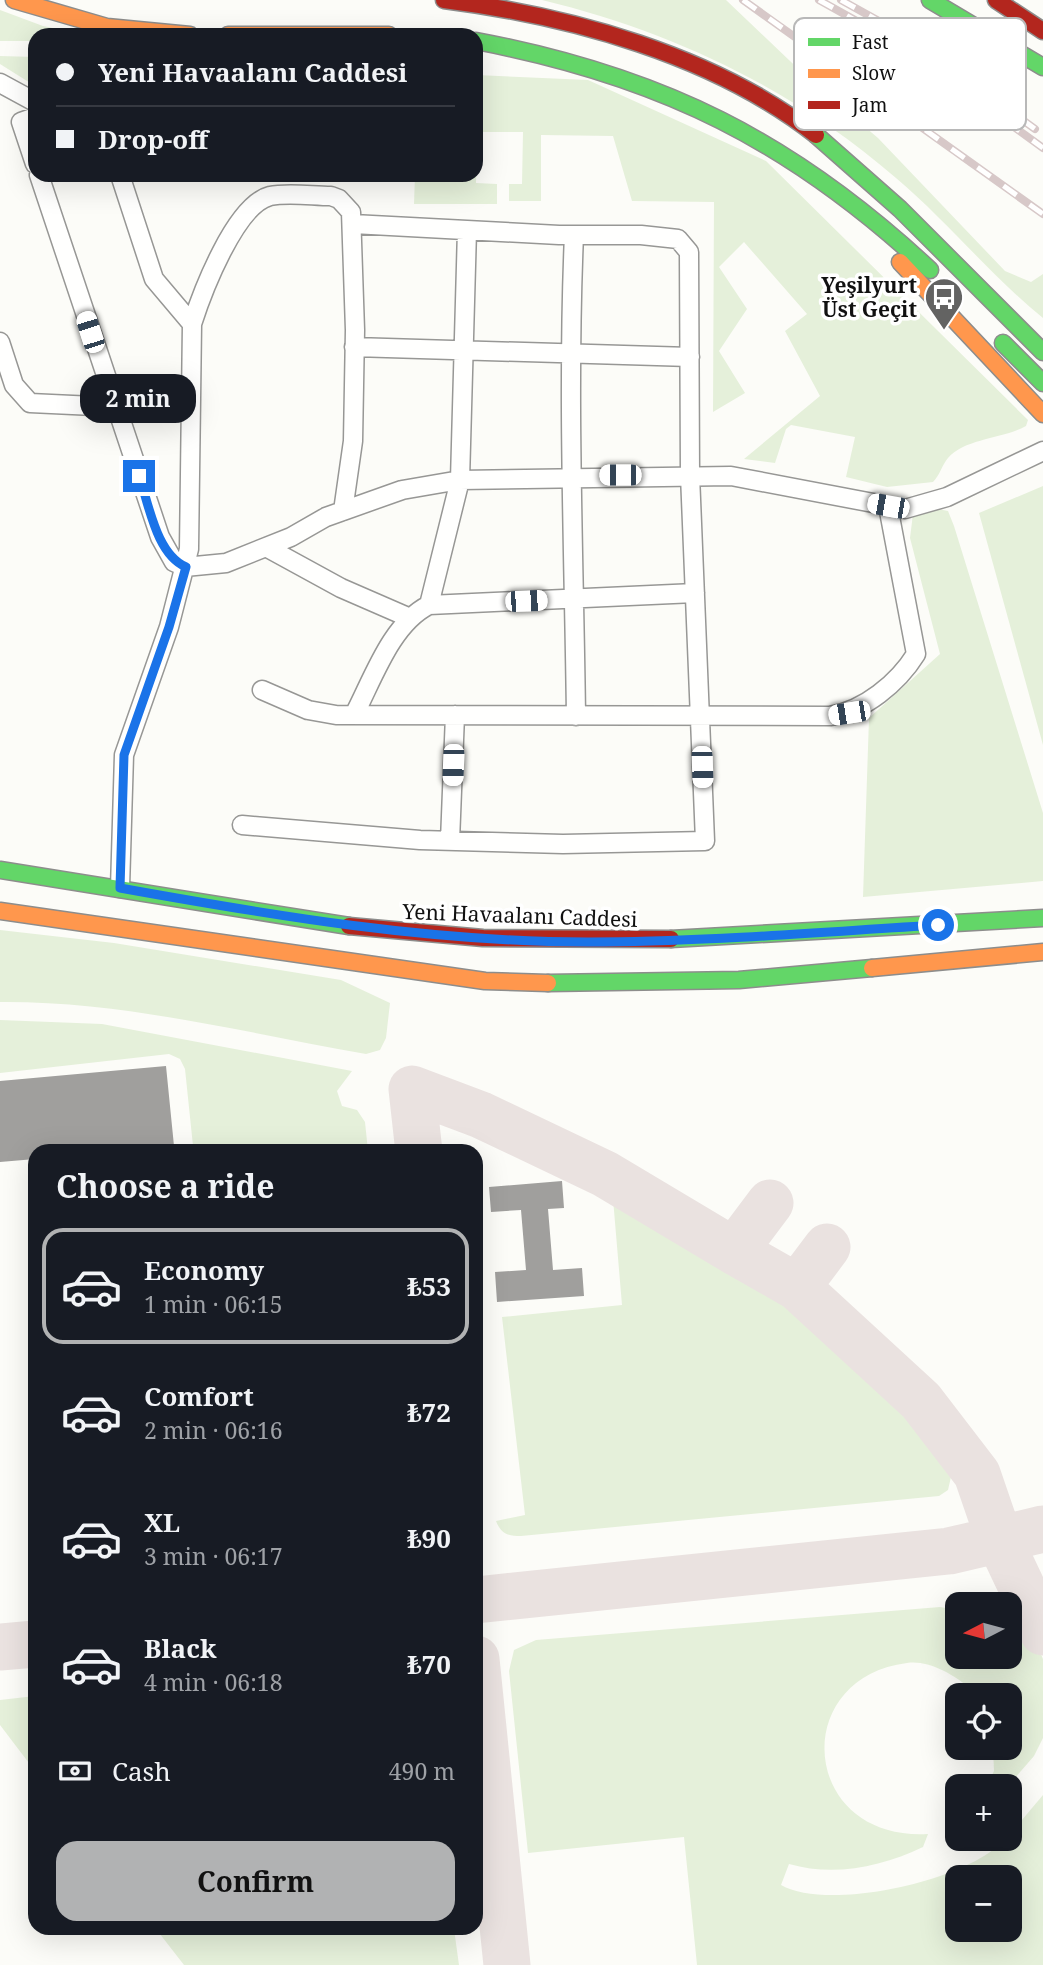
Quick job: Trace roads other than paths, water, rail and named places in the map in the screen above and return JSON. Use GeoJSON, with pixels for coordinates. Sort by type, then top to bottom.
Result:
{"type":"FeatureCollection","features":[{"type":"Feature","properties":{"kind":"main road"},"geometry":{"type":"LineString","coordinates":[[14,0],[117,28]]}},
{"type":"Feature","properties":{"kind":"main road"},"geometry":{"type":"LineString","coordinates":[[444,0],[535,14],[615,35],[734,86],[794,122]]}},
{"type":"Feature","properties":{"kind":"main road"},"geometry":{"type":"LineString","coordinates":[[930,0],[960,18]]}},
{"type":"Feature","properties":{"kind":"main road"},"geometry":{"type":"LineString","coordinates":[[996,0],[1023,18]]}},
{"type":"Feature","properties":{"kind":"main road"},"geometry":{"type":"LineString","coordinates":[[1026,20],[1043,31]]}},
{"type":"Feature","properties":{"kind":"main road"},"geometry":{"type":"LineString","coordinates":[[483,42],[557,57],[664,91],[712,112],[802,164],[916,254],[941,281]]}},
{"type":"Feature","properties":{"kind":"main road"},"geometry":{"type":"LineString","coordinates":[[1026,57],[1043,67]]}},
{"type":"Feature","properties":{"kind":"main road"},"geometry":{"type":"LineString","coordinates":[[805,130],[850,162],[898,191],[1008,293]]}},
{"type":"Feature","properties":{"kind":"main road"},"geometry":{"type":"LineString","coordinates":[[850,162],[1043,352]]}},
{"type":"Feature","properties":{"kind":"main road"},"geometry":{"type":"LineString","coordinates":[[844,196],[872,232],[1043,414]]}},
{"type":"Feature","properties":{"kind":"main road"},"geometry":{"type":"LineString","coordinates":[[995,335],[1043,383]]}},
{"type":"Feature","properties":{"kind":"main road","name":"Yeni Havaalanı Caddesi"},"geometry":{"type":"LineString","coordinates":[[0,870],[118,907],[471,979],[574,984],[739,979],[1043,953]]}},
{"type":"Feature","properties":{"kind":"main road","name":"Yeni Havaalanı Caddesi"},"geometry":{"type":"LineString","coordinates":[[0,911],[118,907],[402,932],[586,942],[722,939],[1043,918]]}},
{"type":"Feature","properties":{"kind":"street"},"geometry":{"type":"LineString","coordinates":[[0,83],[28,98]]}},
{"type":"Feature","properties":{"kind":"street"},"geometry":{"type":"LineString","coordinates":[[28,120],[21,122],[28,143]]}},
{"type":"Feature","properties":{"kind":"street"},"geometry":{"type":"LineString","coordinates":[[40,182],[160,537],[174,562],[186,567],[226,563],[343,511],[402,490],[460,480],[731,475],[905,509],[947,498],[1043,451]]}},
{"type":"Feature","properties":{"kind":"street"},"geometry":{"type":"LineString","coordinates":[[122,182],[154,279],[192,324]]}},
{"type":"Feature","properties":{"kind":"street"},"geometry":{"type":"LineString","coordinates":[[118,907],[124,755],[169,627],[189,549],[192,324],[219,258],[247,213],[258,202],[271,196],[331,196],[348,206],[353,224],[353,441],[343,511]]}},
{"type":"Feature","properties":{"kind":"street"},"geometry":{"type":"LineString","coordinates":[[242,825],[450,841],[563,844],[705,841],[690,475],[689,252],[685,245],[672,237],[353,224]]}},
{"type":"Feature","properties":{"kind":"street"},"geometry":{"type":"LineString","coordinates":[[429,605],[460,480],[467,230]]}},
{"type":"Feature","properties":{"kind":"street"},"geometry":{"type":"LineString","coordinates":[[574,235],[568,354],[573,476],[576,716]]}},
{"type":"Feature","properties":{"kind":"street"},"geometry":{"type":"LineString","coordinates":[[0,342],[14,385],[30,403],[94,406],[117,411]]}},
{"type":"Feature","properties":{"kind":"street"},"geometry":{"type":"LineString","coordinates":[[354,346],[690,357]]}},
{"type":"Feature","properties":{"kind":"street"},"geometry":{"type":"LineString","coordinates":[[262,690],[308,710],[354,715],[700,718],[849,713],[907,669],[916,654],[915,635],[888,506]]}},
{"type":"Feature","properties":{"kind":"street"},"geometry":{"type":"LineString","coordinates":[[267,547],[341,588],[410,618]]}},
{"type":"Feature","properties":{"kind":"street"},"geometry":{"type":"LineString","coordinates":[[354,715],[397,635],[410,618],[429,605],[695,593]]}},
{"type":"Feature","properties":{"kind":"street"},"geometry":{"type":"LineString","coordinates":[[450,841],[455,715]]}},
{"type":"Feature","properties":{"kind":"railway"},"geometry":{"type":"LineString","coordinates":[[743,0],[794,36]]}},
{"type":"Feature","properties":{"kind":"railway"},"geometry":{"type":"LineString","coordinates":[[819,0],[851,18]]}},
{"type":"Feature","properties":{"kind":"railway"},"geometry":{"type":"LineString","coordinates":[[841,0],[873,18]]}},
{"type":"Feature","properties":{"kind":"railway"},"geometry":{"type":"LineString","coordinates":[[1026,122],[1035,129]]}},
{"type":"Feature","properties":{"kind":"railway"},"geometry":{"type":"LineString","coordinates":[[925,130],[1043,214]]}},
{"type":"Feature","properties":{"kind":"railway"},"geometry":{"type":"LineString","coordinates":[[1018,130],[1043,148]]}},
{"type":"Feature","properties":{"kind":"place","name":"Yeşilyurt Üst Geçit"},"geometry":{"type":"Point","coordinates":[944,331]}}]}
